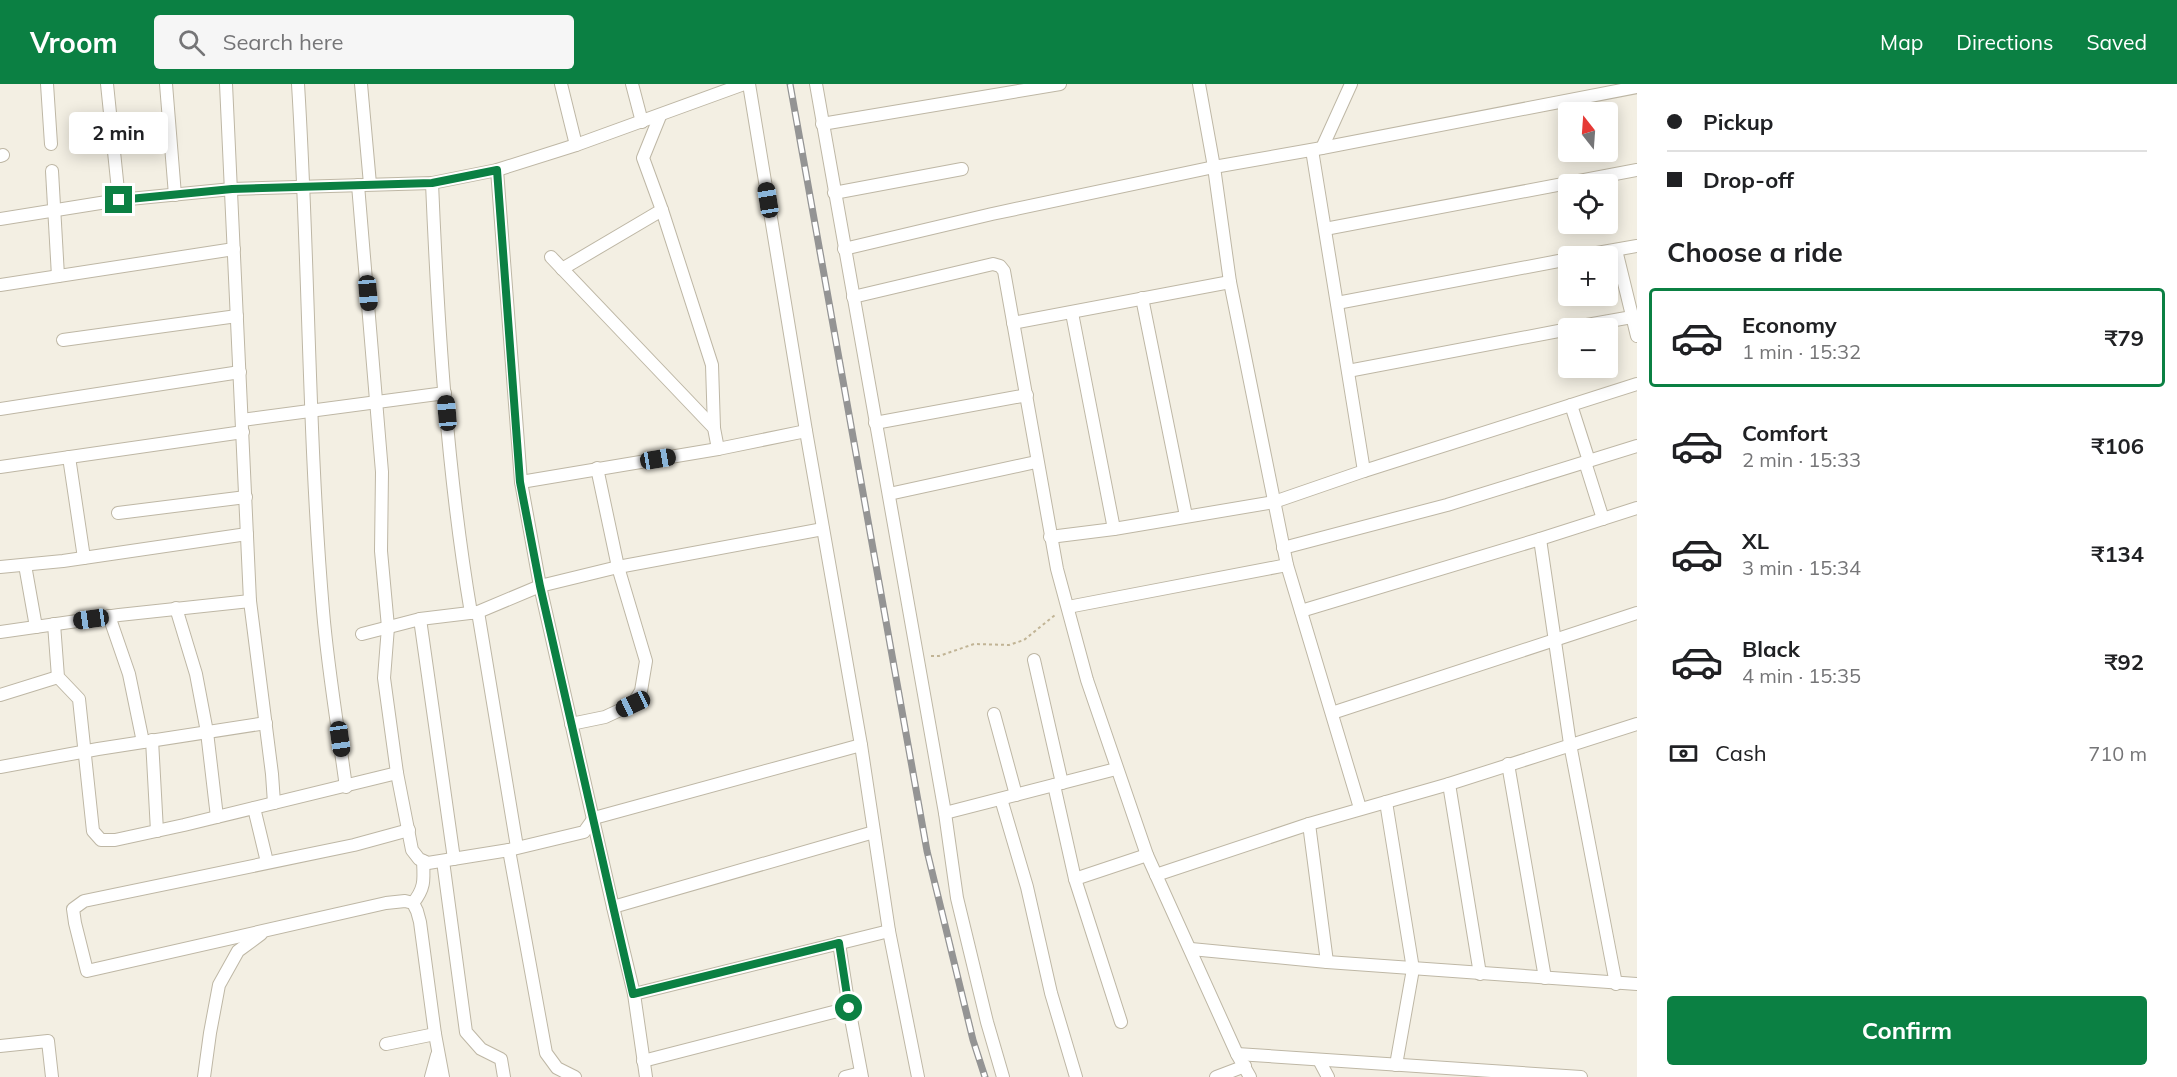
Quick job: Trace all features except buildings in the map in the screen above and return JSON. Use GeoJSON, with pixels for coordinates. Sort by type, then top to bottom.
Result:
{"type":"FeatureCollection","features":[{"type":"Feature","properties":{"kind":"street"},"geometry":{"type":"LineString","coordinates":[[47,84],[51,144]]}},
{"type":"Feature","properties":{"kind":"street"},"geometry":{"type":"LineString","coordinates":[[107,84],[119,200]]}},
{"type":"Feature","properties":{"kind":"street"},"geometry":{"type":"LineString","coordinates":[[166,84],[175,195]]}},
{"type":"Feature","properties":{"kind":"street"},"geometry":{"type":"LineString","coordinates":[[226,84],[250,601],[274,803]]}},
{"type":"Feature","properties":{"kind":"street"},"geometry":{"type":"LineString","coordinates":[[298,84],[305,187],[311,411],[323,612],[346,787]]}},
{"type":"Feature","properties":{"kind":"street"},"geometry":{"type":"LineString","coordinates":[[361,84],[364,184],[382,472],[381,551],[387,627],[384,678],[397,773],[410,830],[412,850],[419,859],[428,863],[585,832],[594,818],[861,745]]}},
{"type":"Feature","properties":{"kind":"street"},"geometry":{"type":"LineString","coordinates":[[561,84],[576,145]]}},
{"type":"Feature","properties":{"kind":"street"},"geometry":{"type":"LineString","coordinates":[[632,84],[642,122]]}},
{"type":"Feature","properties":{"kind":"street"},"geometry":{"type":"LineString","coordinates":[[0,219],[119,200],[232,189],[432,183],[497,170],[576,145],[744,84]]}},
{"type":"Feature","properties":{"kind":"street"},"geometry":{"type":"LineString","coordinates":[[749,84],[861,745],[889,931],[918,1077]]}},
{"type":"Feature","properties":{"kind":"street"},"geometry":{"type":"LineString","coordinates":[[816,84],[945,813],[957,898],[987,1023],[1003,1077]]}},
{"type":"Feature","properties":{"kind":"street"},"geometry":{"type":"LineString","coordinates":[[822,124],[1060,84]]}},
{"type":"Feature","properties":{"kind":"street"},"geometry":{"type":"LineString","coordinates":[[1199,84],[1214,167],[1230,282],[1283,548],[1360,808]]}},
{"type":"Feature","properties":{"kind":"street"},"geometry":{"type":"LineString","coordinates":[[1352,84],[1317,149],[1325,229],[1364,471]]}},
{"type":"Feature","properties":{"kind":"street"},"geometry":{"type":"LineString","coordinates":[[844,249],[992,214],[1214,167],[1637,87]]}},
{"type":"Feature","properties":{"kind":"street"},"geometry":{"type":"LineString","coordinates":[[660,116],[643,158],[712,365],[714,428],[718,449]]}},
{"type":"Feature","properties":{"kind":"street"},"geometry":{"type":"LineString","coordinates":[[834,193],[962,169]]}},
{"type":"Feature","properties":{"kind":"street"},"geometry":{"type":"LineString","coordinates":[[497,170],[520,482],[540,586],[633,994],[646,1077]]}},
{"type":"Feature","properties":{"kind":"street"},"geometry":{"type":"LineString","coordinates":[[1325,229],[1637,170]]}},
{"type":"Feature","properties":{"kind":"street"},"geometry":{"type":"LineString","coordinates":[[52,171],[58,276]]}},
{"type":"Feature","properties":{"kind":"street"},"geometry":{"type":"LineString","coordinates":[[432,183],[437,307],[459,537],[475,612],[546,1053],[557,1068],[575,1077]]}},
{"type":"Feature","properties":{"kind":"street"},"geometry":{"type":"LineString","coordinates":[[562,268],[662,210]]}},
{"type":"Feature","properties":{"kind":"street"},"geometry":{"type":"LineString","coordinates":[[1618,250],[1637,246]]}},
{"type":"Feature","properties":{"kind":"street"},"geometry":{"type":"LineString","coordinates":[[0,285],[234,249]]}},
{"type":"Feature","properties":{"kind":"street"},"geometry":{"type":"LineString","coordinates":[[551,257],[714,428]]}},
{"type":"Feature","properties":{"kind":"street"},"geometry":{"type":"LineString","coordinates":[[1618,258],[1637,336]]}},
{"type":"Feature","properties":{"kind":"street"},"geometry":{"type":"LineString","coordinates":[[1337,303],[1558,261]]}},
{"type":"Feature","properties":{"kind":"street"},"geometry":{"type":"LineString","coordinates":[[853,297],[993,264],[1000,266],[1004,271],[1050,537],[1087,680],[1116,769],[1155,875],[1191,949],[1237,1054],[1248,1071],[1216,1077]]}},
{"type":"Feature","properties":{"kind":"street"},"geometry":{"type":"LineString","coordinates":[[1013,323],[1230,282]]}},
{"type":"Feature","properties":{"kind":"street"},"geometry":{"type":"LineString","coordinates":[[1142,298],[1186,516]]}},
{"type":"Feature","properties":{"kind":"street"},"geometry":{"type":"LineString","coordinates":[[1072,313],[1114,529]]}},
{"type":"Feature","properties":{"kind":"street"},"geometry":{"type":"LineString","coordinates":[[63,340],[237,316]]}},
{"type":"Feature","properties":{"kind":"street"},"geometry":{"type":"LineString","coordinates":[[1618,320],[1632,317]]}},
{"type":"Feature","properties":{"kind":"street"},"geometry":{"type":"LineString","coordinates":[[1348,370],[1558,331]]}},
{"type":"Feature","properties":{"kind":"street"},"geometry":{"type":"LineString","coordinates":[[0,408],[240,372]]}},
{"type":"Feature","properties":{"kind":"street"},"geometry":{"type":"LineString","coordinates":[[1050,537],[1114,529],[1275,502],[1364,471],[1637,384]]}},
{"type":"Feature","properties":{"kind":"street"},"geometry":{"type":"LineString","coordinates":[[0,467],[242,426],[311,411],[445,393]]}},
{"type":"Feature","properties":{"kind":"street"},"geometry":{"type":"LineString","coordinates":[[875,423],[1027,395]]}},
{"type":"Feature","properties":{"kind":"street"},"geometry":{"type":"LineString","coordinates":[[1571,405],[1602,519]]}},
{"type":"Feature","properties":{"kind":"street"},"geometry":{"type":"LineString","coordinates":[[520,482],[718,449],[806,431]]}},
{"type":"Feature","properties":{"kind":"street"},"geometry":{"type":"LineString","coordinates":[[1283,548],[1447,505],[1637,446]]}},
{"type":"Feature","properties":{"kind":"street"},"geometry":{"type":"LineString","coordinates":[[69,457],[84,558]]}},
{"type":"Feature","properties":{"kind":"street"},"geometry":{"type":"LineString","coordinates":[[889,494],[1036,462]]}},
{"type":"Feature","properties":{"kind":"street"},"geometry":{"type":"LineString","coordinates":[[571,724],[605,717],[633,704],[641,691],[646,661],[618,567],[597,468]]}},
{"type":"Feature","properties":{"kind":"street"},"geometry":{"type":"LineString","coordinates":[[118,513],[246,497]]}},
{"type":"Feature","properties":{"kind":"street"},"geometry":{"type":"LineString","coordinates":[[1301,611],[1637,508]]}},
{"type":"Feature","properties":{"kind":"street"},"geometry":{"type":"LineString","coordinates":[[362,634],[420,619],[475,612],[540,586],[618,567],[823,529]]}},
{"type":"Feature","properties":{"kind":"street"},"geometry":{"type":"LineString","coordinates":[[0,567],[84,558],[247,534]]}},
{"type":"Feature","properties":{"kind":"street"},"geometry":{"type":"LineString","coordinates":[[1540,539],[1570,744],[1616,984]]}},
{"type":"Feature","properties":{"kind":"street"},"geometry":{"type":"LineString","coordinates":[[25,564],[36,627]]}},
{"type":"Feature","properties":{"kind":"street"},"geometry":{"type":"LineString","coordinates":[[1068,607],[1287,565]]}},
{"type":"Feature","properties":{"kind":"street"},"geometry":{"type":"LineString","coordinates":[[0,632],[109,616],[250,601]]}},
{"type":"Feature","properties":{"kind":"street"},"geometry":{"type":"LineString","coordinates":[[176,608],[196,674],[207,732],[217,817]]}},
{"type":"Feature","properties":{"kind":"street"},"geometry":{"type":"LineString","coordinates":[[1332,712],[1637,613]]}},
{"type":"Feature","properties":{"kind":"street"},"geometry":{"type":"LineString","coordinates":[[109,616],[129,674],[147,741],[157,831]]}},
{"type":"Feature","properties":{"kind":"street"},"geometry":{"type":"LineString","coordinates":[[420,619],[449,860],[466,1032],[481,1049],[501,1059],[504,1077]]}},
{"type":"Feature","properties":{"kind":"street"},"geometry":{"type":"LineString","coordinates":[[54,624],[58,677],[79,699],[93,831],[101,840],[116,840],[157,831],[397,773]]}},
{"type":"Feature","properties":{"kind":"street"},"geometry":{"type":"LineString","coordinates":[[1034,660],[1075,879],[1120,1022]]}},
{"type":"Feature","properties":{"kind":"street"},"geometry":{"type":"LineString","coordinates":[[0,695],[58,677]]}},
{"type":"Feature","properties":{"kind":"street"},"geometry":{"type":"LineString","coordinates":[[994,714],[1016,795]]}},
{"type":"Feature","properties":{"kind":"street"},"geometry":{"type":"LineString","coordinates":[[0,767],[83,751],[266,723]]}},
{"type":"Feature","properties":{"kind":"street"},"geometry":{"type":"LineString","coordinates":[[1155,875],[1360,808],[1449,784],[1637,724]]}},
{"type":"Feature","properties":{"kind":"street"},"geometry":{"type":"LineString","coordinates":[[1508,765],[1545,978]]}},
{"type":"Feature","properties":{"kind":"street"},"geometry":{"type":"LineString","coordinates":[[945,813],[1116,769]]}},
{"type":"Feature","properties":{"kind":"street"},"geometry":{"type":"LineString","coordinates":[[1449,784],[1480,974]]}},
{"type":"Feature","properties":{"kind":"street"},"geometry":{"type":"LineString","coordinates":[[1001,799],[1027,887],[1051,993],[1076,1077]]}},
{"type":"Feature","properties":{"kind":"street"},"geometry":{"type":"LineString","coordinates":[[1386,802],[1413,969],[1396,1065]]}},
{"type":"Feature","properties":{"kind":"street"},"geometry":{"type":"LineString","coordinates":[[254,808],[267,862]]}},
{"type":"Feature","properties":{"kind":"street"},"geometry":{"type":"LineString","coordinates":[[1309,824],[1327,962]]}},
{"type":"Feature","properties":{"kind":"street"},"geometry":{"type":"LineString","coordinates":[[410,830],[354,845],[84,901],[73,909],[87,971],[386,903],[405,901],[412,903],[420,922],[443,1077]]}},
{"type":"Feature","properties":{"kind":"street"},"geometry":{"type":"LineString","coordinates":[[613,907],[874,832]]}},
{"type":"Feature","properties":{"kind":"street"},"geometry":{"type":"LineString","coordinates":[[1075,879],[1147,855]]}},
{"type":"Feature","properties":{"kind":"street"},"geometry":{"type":"LineString","coordinates":[[412,903],[422,892],[423,861]]}},
{"type":"Feature","properties":{"kind":"street"},"geometry":{"type":"LineString","coordinates":[[204,1077],[219,985],[238,951],[265,931]]}},
{"type":"Feature","properties":{"kind":"street"},"geometry":{"type":"LineString","coordinates":[[633,994],[889,931]]}},
{"type":"Feature","properties":{"kind":"street"},"geometry":{"type":"LineString","coordinates":[[839,943],[862,1075],[845,1077]]}},
{"type":"Feature","properties":{"kind":"street"},"geometry":{"type":"LineString","coordinates":[[1191,949],[1413,969],[1637,984]]}},
{"type":"Feature","properties":{"kind":"street"},"geometry":{"type":"LineString","coordinates":[[644,1061],[849,1008]]}},
{"type":"Feature","properties":{"kind":"street"},"geometry":{"type":"LineString","coordinates":[[387,1044],[435,1034]]}},
{"type":"Feature","properties":{"kind":"street"},"geometry":{"type":"LineString","coordinates":[[0,1046],[48,1041],[52,1077]]}},
{"type":"Feature","properties":{"kind":"street"},"geometry":{"type":"LineString","coordinates":[[431,1077],[438,1051]]}},
{"type":"Feature","properties":{"kind":"street"},"geometry":{"type":"LineString","coordinates":[[1237,1054],[1523,1075],[1581,1077]]}},
{"type":"Feature","properties":{"kind":"street"},"geometry":{"type":"LineString","coordinates":[[1319,1059],[1328,1077]]}},
{"type":"Feature","properties":{"kind":"path"},"geometry":{"type":"LineString","coordinates":[[916,657],[939,656],[974,644],[1009,645],[1024,640],[1068,607]]}},
{"type":"Feature","properties":{"kind":"railway"},"geometry":{"type":"LineString","coordinates":[[790,84],[927,851],[973,1040],[985,1077]]}},
{"type":"Feature","properties":{"kind":"route"},"geometry":{"type":"LineString","coordinates":[[119,200],[232,189],[432,183],[497,170],[520,482],[540,586],[633,994],[839,943],[849,1008]]}}]}
